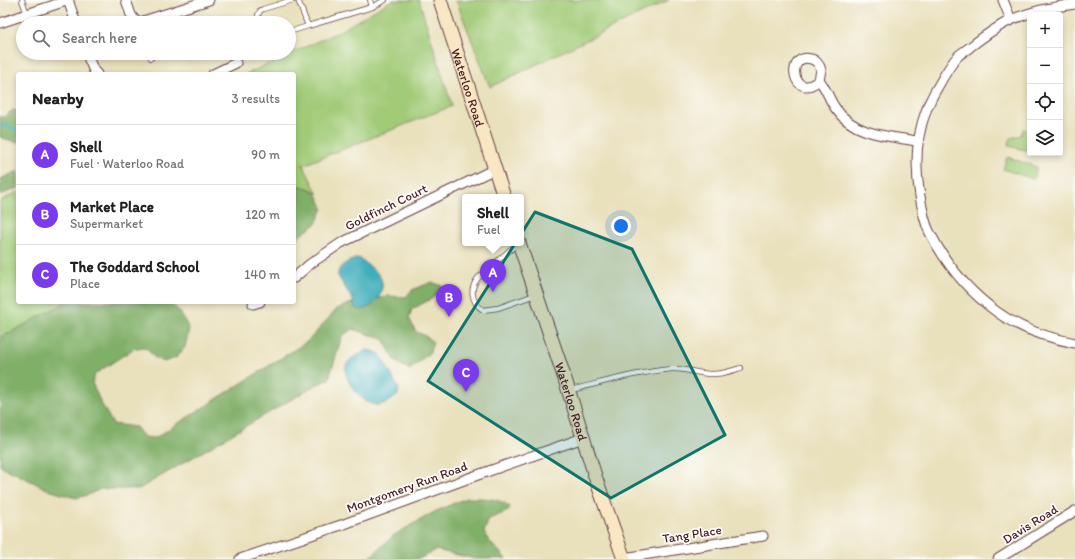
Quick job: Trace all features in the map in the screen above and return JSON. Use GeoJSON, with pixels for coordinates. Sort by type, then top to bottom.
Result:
{"type":"FeatureCollection","features":[{"type":"Feature","properties":{"kind":"main road","name":"Waterloo Road"},"geometry":{"type":"LineString","coordinates":[[440,0],[503,194]]}},
{"type":"Feature","properties":{"kind":"main road","name":"Waterloo Road"},"geometry":{"type":"LineString","coordinates":[[520,246],[569,391],[596,479],[624,559]]}},
{"type":"Feature","properties":{"kind":"street"},"geometry":{"type":"LineString","coordinates":[[21,16],[68,0],[74,16]]}},
{"type":"Feature","properties":{"kind":"street"},"geometry":{"type":"LineString","coordinates":[[126,0],[132,16]]}},
{"type":"Feature","properties":{"kind":"street"},"geometry":{"type":"LineString","coordinates":[[159,16],[209,0]]}},
{"type":"Feature","properties":{"kind":"street"},"geometry":{"type":"LineString","coordinates":[[1003,0],[1011,20]]}},
{"type":"Feature","properties":{"kind":"street"},"geometry":{"type":"LineString","coordinates":[[1075,4],[1034,12],[1011,20],[981,38],[958,56],[934,92],[924,115],[917,141],[916,168],[922,208],[929,230],[952,269],[983,300],[998,312],[1020,325],[1041,334],[1075,343]]}},
{"type":"Feature","properties":{"kind":"street"},"geometry":{"type":"LineString","coordinates":[[0,23],[16,18]]}},
{"type":"Feature","properties":{"kind":"street"},"geometry":{"type":"LineString","coordinates":[[89,60],[95,72]]}},
{"type":"Feature","properties":{"kind":"street"},"geometry":{"type":"LineString","coordinates":[[217,72],[236,63]]}},
{"type":"Feature","properties":{"kind":"street"},"geometry":{"type":"LineString","coordinates":[[819,80],[825,87],[831,102],[837,111],[852,124],[869,132],[917,141]]}},
{"type":"Feature","properties":{"kind":"street","name":"Goldfinch Court"},"geometry":{"type":"LineString","coordinates":[[296,276],[310,264],[340,243],[495,169]]}},
{"type":"Feature","properties":{"kind":"street","name":"Montgomery Run Road"},"geometry":{"type":"LineString","coordinates":[[240,559],[344,524],[472,476],[583,438]]}},
{"type":"Feature","properties":{"kind":"street","name":"Davis Road"},"geometry":{"type":"LineString","coordinates":[[998,559],[1075,511]]}},
{"type":"Feature","properties":{"kind":"street","name":"Tang Place"},"geometry":{"type":"LineString","coordinates":[[624,559],[764,536]]}},
{"type":"Feature","properties":{"kind":"lane"},"geometry":{"type":"LineString","coordinates":[[22,0],[27,14]]}},
{"type":"Feature","properties":{"kind":"lane"},"geometry":{"type":"LineString","coordinates":[[258,16],[261,10],[293,0]]}},
{"type":"Feature","properties":{"kind":"lane"},"geometry":{"type":"LineString","coordinates":[[298,0],[308,26]]}},
{"type":"Feature","properties":{"kind":"lane"},"geometry":{"type":"LineString","coordinates":[[370,0],[372,7]]}},
{"type":"Feature","properties":{"kind":"lane"},"geometry":{"type":"LineString","coordinates":[[296,30],[372,7],[385,0]]}},
{"type":"Feature","properties":{"kind":"lane"},"geometry":{"type":"LineString","coordinates":[[515,246],[475,282],[472,294],[477,306],[483,310],[498,308],[536,295]]}},
{"type":"Feature","properties":{"kind":"lane"},"geometry":{"type":"LineString","coordinates":[[569,391],[640,374],[673,369],[720,374],[741,368]]}},
{"type":"Feature","properties":{"kind":"highlighted area"},"geometry":{"type":"Polygon","coordinates":[[[535,212],[632,249],[725,435],[611,498],[428,381],[535,212]]]}},
{"type":"Feature","properties":{"kind":"green space"},"geometry":{"type":"Polygon","coordinates":[[[392,0],[419,0],[452,106],[303,165],[318,194],[310,189],[296,186],[296,72],[250,72],[277,60],[296,60],[296,51],[340,31],[392,0]]]}},
{"type":"Feature","properties":{"kind":"green space"},"geometry":{"type":"Polygon","coordinates":[[[456,0],[669,0],[490,87],[456,0]]]}},
{"type":"Feature","properties":{"kind":"green space"},"geometry":{"type":"Polygon","coordinates":[[[13,110],[16,111],[16,142],[0,137],[0,117],[4,117],[13,110]]]}},
{"type":"Feature","properties":{"kind":"green space"},"geometry":{"type":"Polygon","coordinates":[[[1023,129],[1027,130],[1027,150],[1008,146],[1011,138],[1021,135],[1023,129]]]}},
{"type":"Feature","properties":{"kind":"green space"},"geometry":{"type":"Polygon","coordinates":[[[1007,157],[1037,167],[1033,179],[1003,169],[1007,157]]]}},
{"type":"Feature","properties":{"kind":"green space"},"geometry":{"type":"Polygon","coordinates":[[[16,172],[16,189],[0,195],[0,179],[16,172]]]}},
{"type":"Feature","properties":{"kind":"green space"},"geometry":{"type":"Polygon","coordinates":[[[296,186],[312,190],[319,198],[323,208],[316,224],[296,239],[296,186]]]}},
{"type":"Feature","properties":{"kind":"green space"},"geometry":{"type":"Polygon","coordinates":[[[16,193],[16,304],[63,304],[0,338],[0,201],[16,193]]]}},
{"type":"Feature","properties":{"kind":"green space"},"geometry":{"type":"Polygon","coordinates":[[[432,282],[442,286],[433,298],[412,309],[409,318],[416,332],[424,335],[433,342],[430,352],[410,370],[396,362],[383,339],[353,329],[342,336],[329,379],[316,385],[139,489],[100,489],[88,495],[76,498],[51,491],[0,466],[0,338],[63,304],[171,304],[180,312],[189,329],[185,347],[176,358],[164,362],[154,357],[148,349],[142,347],[133,349],[95,374],[92,383],[113,424],[136,427],[144,437],[155,438],[308,341],[337,309],[354,302],[355,308],[372,305],[377,299],[387,296],[406,297],[412,290],[432,282]]]}},
{"type":"Feature","properties":{"kind":"green space"},"geometry":{"type":"Polygon","coordinates":[[[466,498],[484,498],[501,501],[510,507],[508,511],[489,519],[484,532],[491,543],[506,559],[475,559],[436,550],[419,559],[368,559],[394,535],[436,511],[466,498]]]}},
{"type":"Feature","properties":{"kind":"water"},"geometry":{"type":"Polygon","coordinates":[[[357,258],[361,259],[377,273],[381,279],[382,285],[382,290],[376,301],[371,306],[361,309],[355,308],[354,302],[338,276],[339,269],[341,267],[357,258]]]}},
{"type":"Feature","properties":{"kind":"water"},"geometry":{"type":"Polygon","coordinates":[[[366,350],[380,354],[399,389],[398,395],[384,404],[378,405],[365,401],[353,389],[346,374],[348,362],[366,350]]]}},
{"type":"Feature","properties":{"kind":"waterway"},"geometry":{"type":"LineString","coordinates":[[0,125],[16,129]]}},
{"type":"Feature","properties":{"kind":"place","name":"Shell"},"geometry":{"type":"Point","coordinates":[493,292]}},
{"type":"Feature","properties":{"kind":"place","name":"Market Place"},"geometry":{"type":"Point","coordinates":[449,317]}},
{"type":"Feature","properties":{"kind":"place","name":"The Goddard School"},"geometry":{"type":"Point","coordinates":[466,392]}}]}
